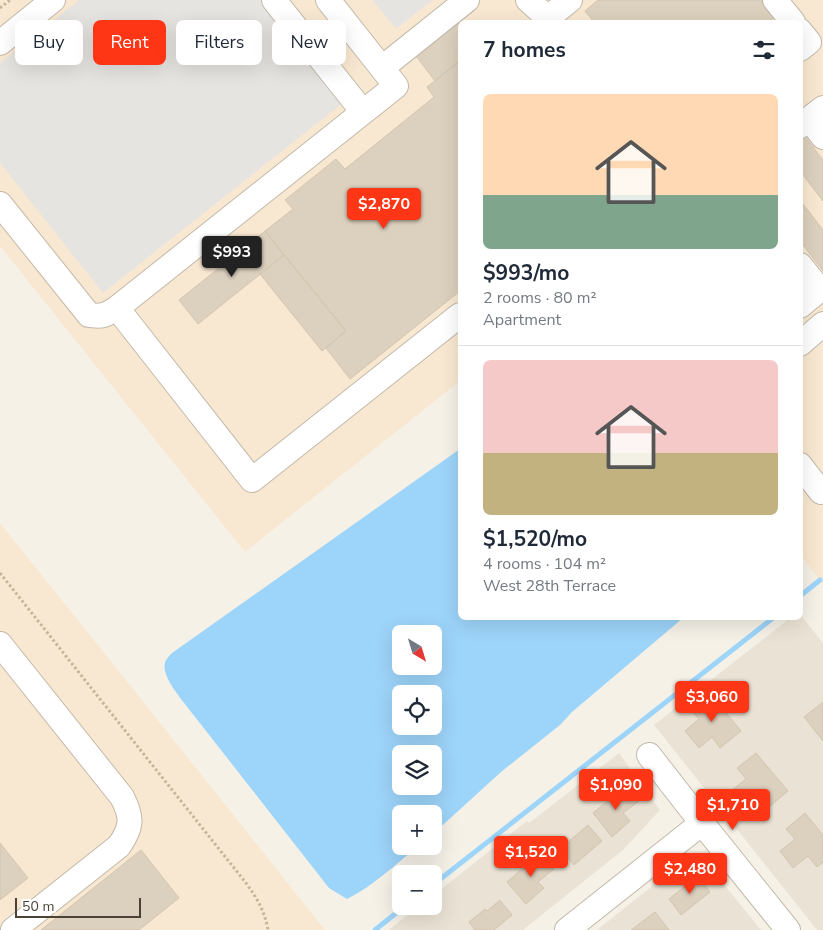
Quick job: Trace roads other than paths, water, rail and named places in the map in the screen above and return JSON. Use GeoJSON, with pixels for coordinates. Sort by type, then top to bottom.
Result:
{"type":"FeatureCollection","features":[{"type":"Feature","properties":{"kind":"street"},"geometry":{"type":"LineString","coordinates":[[0,42],[53,0]]}},
{"type":"Feature","properties":{"kind":"street"},"geometry":{"type":"LineString","coordinates":[[274,0],[363,112]]}},
{"type":"Feature","properties":{"kind":"street"},"geometry":{"type":"LineString","coordinates":[[4,217],[89,315],[98,316],[106,314],[117,308],[396,86],[328,0]]}},
{"type":"Feature","properties":{"kind":"street"},"geometry":{"type":"LineString","coordinates":[[382,68],[467,0]]}},
{"type":"Feature","properties":{"kind":"street"},"geometry":{"type":"LineString","coordinates":[[528,0],[550,20],[570,0]]}},
{"type":"Feature","properties":{"kind":"street"},"geometry":{"type":"LineString","coordinates":[[803,35],[809,42],[803,47]]}},
{"type":"Feature","properties":{"kind":"street"},"geometry":{"type":"LineString","coordinates":[[811,117],[823,137]]}},
{"type":"Feature","properties":{"kind":"street"},"geometry":{"type":"LineString","coordinates":[[803,268],[821,288],[803,303]]}},
{"type":"Feature","properties":{"kind":"street"},"geometry":{"type":"LineString","coordinates":[[117,308],[252,480],[458,317]]}},
{"type":"Feature","properties":{"kind":"street"},"geometry":{"type":"LineString","coordinates":[[803,341],[823,324]]}},
{"type":"Feature","properties":{"kind":"street"},"geometry":{"type":"LineString","coordinates":[[803,469],[821,492],[823,491]]}},
{"type":"Feature","properties":{"kind":"street"},"geometry":{"type":"LineString","coordinates":[[0,644],[122,796],[129,810],[130,822],[127,835],[119,846],[13,930]]}},
{"type":"Feature","properties":{"kind":"street"},"geometry":{"type":"LineString","coordinates":[[649,755],[788,930]]}},
{"type":"Feature","properties":{"kind":"street"},"geometry":{"type":"LineString","coordinates":[[567,930],[702,823]]}},
{"type":"Feature","properties":{"kind":"water"},"geometry":{"type":"Polygon","coordinates":[[[458,450],[458,620],[681,620],[572,712],[560,725],[501,772],[442,826],[442,805],[392,805],[392,855],[407,855],[396,865],[392,865],[392,868],[375,882],[347,899],[329,888],[178,695],[166,675],[166,660],[172,653],[458,450]]]}},
{"type":"Feature","properties":{"kind":"waterway"},"geometry":{"type":"LineString","coordinates":[[803,594],[820,580]]}},
{"type":"Feature","properties":{"kind":"waterway"},"geometry":{"type":"LineString","coordinates":[[442,878],[770,620]]}},
{"type":"Feature","properties":{"kind":"waterway"},"geometry":{"type":"LineString","coordinates":[[375,930],[394,915]]}}]}
